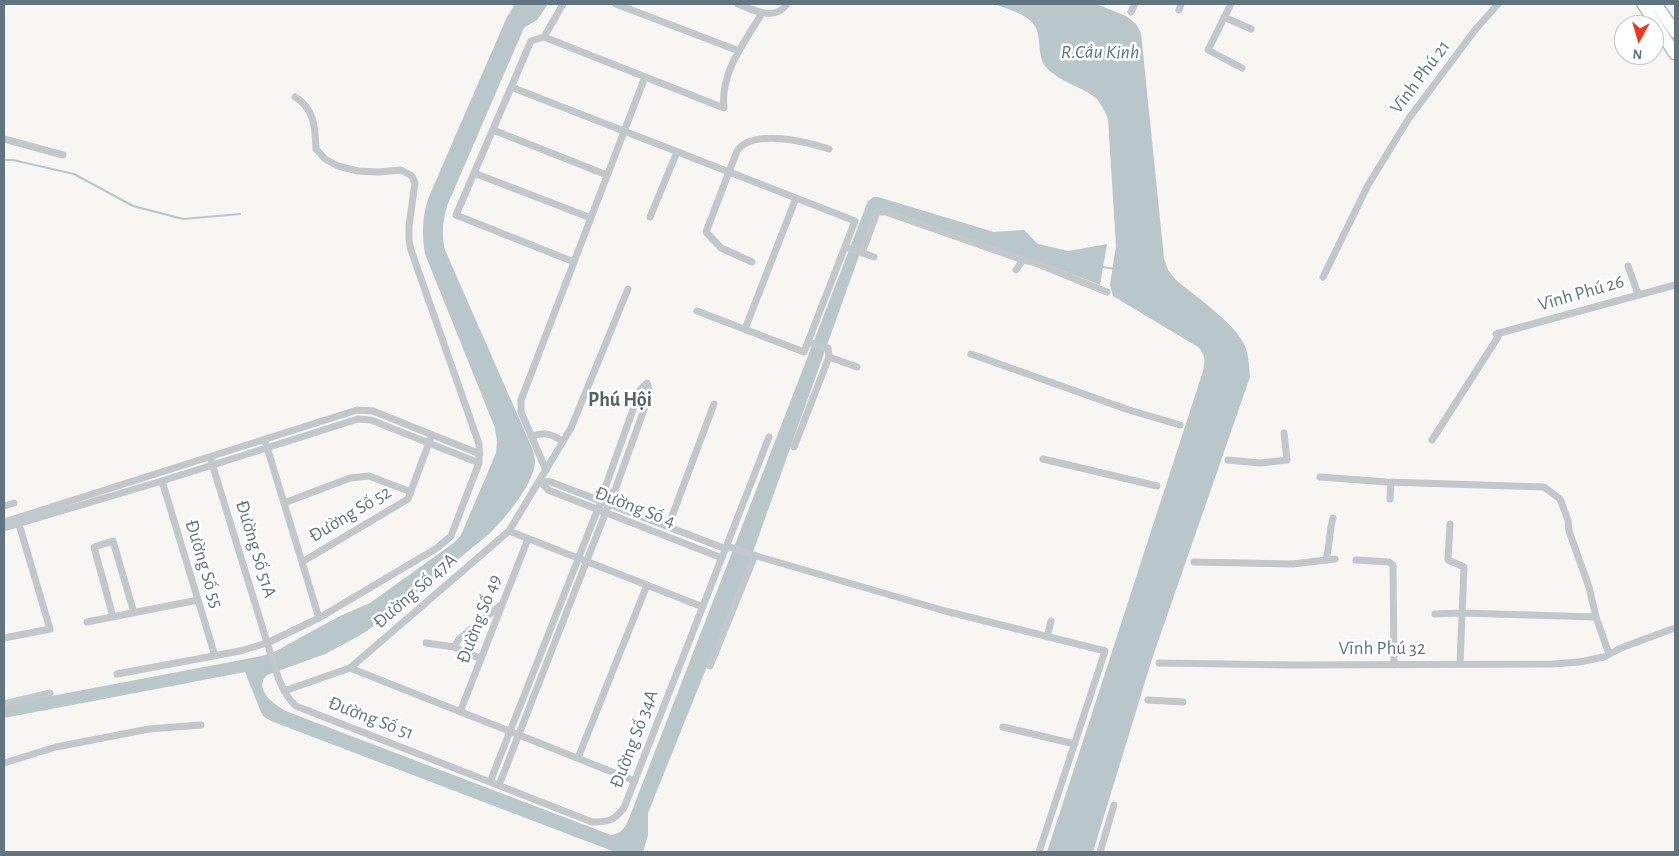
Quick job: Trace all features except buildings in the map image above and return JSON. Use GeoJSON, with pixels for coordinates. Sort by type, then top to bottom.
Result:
{"type":"FeatureCollection","features":[{"type":"Feature","properties":{"kind":"highway"},"geometry":{"type":"LineString","coordinates":[[1643,4],[1675,54]]}},
{"type":"Feature","properties":{"kind":"highway"},"geometry":{"type":"LineString","coordinates":[[1656,4],[1675,32]]}},
{"type":"Feature","properties":{"kind":"street"},"geometry":{"type":"LineString","coordinates":[[563,4],[544,36],[531,41],[456,215],[574,262]]}},
{"type":"Feature","properties":{"kind":"street"},"geometry":{"type":"LineString","coordinates":[[616,4],[739,51]]}},
{"type":"Feature","properties":{"kind":"street"},"geometry":{"type":"LineString","coordinates":[[738,4],[762,13],[776,14],[786,4]]}},
{"type":"Feature","properties":{"kind":"street"},"geometry":{"type":"LineString","coordinates":[[1131,12],[1134,4]]}},
{"type":"Feature","properties":{"kind":"street"},"geometry":{"type":"LineString","coordinates":[[1231,4],[1208,50],[1242,68]]}},
{"type":"Feature","properties":{"kind":"street","name":"Vĩnh Phú 21"},"geometry":{"type":"LineString","coordinates":[[1322,277],[1368,184],[1408,118],[1414,113],[1472,34],[1498,4]]}},
{"type":"Feature","properties":{"kind":"street"},"geometry":{"type":"LineString","coordinates":[[544,36],[724,108],[725,91],[732,62],[762,13]]}},
{"type":"Feature","properties":{"kind":"street"},"geometry":{"type":"LineString","coordinates":[[1224,17],[1251,29]]}},
{"type":"Feature","properties":{"kind":"street"},"geometry":{"type":"LineString","coordinates":[[546,470],[521,412],[521,400],[645,76]]}},
{"type":"Feature","properties":{"kind":"street"},"geometry":{"type":"LineString","coordinates":[[511,87],[855,222],[810,342],[804,352],[697,311]]}},
{"type":"Feature","properties":{"kind":"street"},"geometry":{"type":"LineString","coordinates":[[117,674],[240,651],[267,643],[319,618],[438,548],[451,536],[479,463],[479,444],[411,250],[409,240],[415,183],[412,176],[401,170],[358,171],[338,166],[325,159],[316,149],[313,117],[301,100],[295,97]]}},
{"type":"Feature","properties":{"kind":"street"},"geometry":{"type":"LineString","coordinates":[[493,130],[607,175]]}},
{"type":"Feature","properties":{"kind":"street"},"geometry":{"type":"LineString","coordinates":[[752,262],[721,248],[706,232],[740,147],[752,140],[764,138],[788,140],[829,149]]}},
{"type":"Feature","properties":{"kind":"street"},"geometry":{"type":"LineString","coordinates":[[4,139],[63,155]]}},
{"type":"Feature","properties":{"kind":"street"},"geometry":{"type":"LineString","coordinates":[[650,217],[677,152]]}},
{"type":"Feature","properties":{"kind":"street"},"geometry":{"type":"LineString","coordinates":[[474,173],[591,218]]}},
{"type":"Feature","properties":{"kind":"street"},"geometry":{"type":"LineString","coordinates":[[746,329],[796,198]]}},
{"type":"Feature","properties":{"kind":"street"},"geometry":{"type":"LineString","coordinates":[[861,252],[877,212],[883,211],[1023,260],[1052,268],[1107,292]]}},
{"type":"Feature","properties":{"kind":"street"},"geometry":{"type":"LineString","coordinates":[[847,247],[874,257]]}},
{"type":"Feature","properties":{"kind":"street"},"geometry":{"type":"LineString","coordinates":[[1016,270],[1023,260]]}},
{"type":"Feature","properties":{"kind":"street"},"geometry":{"type":"LineString","coordinates":[[1628,266],[1638,294]]}},
{"type":"Feature","properties":{"kind":"street","name":"Vĩnh Phú 26"},"geometry":{"type":"LineString","coordinates":[[1432,440],[1497,336],[1638,294],[1675,285]]}},
{"type":"Feature","properties":{"kind":"street","name":"Đường Số 47A"},"geometry":{"type":"LineString","coordinates":[[284,691],[350,668],[508,531],[571,428],[628,289]]}},
{"type":"Feature","properties":{"kind":"street"},"geometry":{"type":"LineString","coordinates":[[794,447],[829,357],[828,348],[810,342]]}},
{"type":"Feature","properties":{"kind":"street"},"geometry":{"type":"LineString","coordinates":[[971,354],[1128,410],[1180,425]]}},
{"type":"Feature","properties":{"kind":"street"},"geometry":{"type":"LineString","coordinates":[[829,357],[857,367]]}},
{"type":"Feature","properties":{"kind":"street"},"geometry":{"type":"LineString","coordinates":[[490,782],[597,510],[606,501],[615,490],[650,393],[647,383],[640,390],[605,488],[606,501],[606,513],[499,785]]}},
{"type":"Feature","properties":{"kind":"street"},"geometry":{"type":"LineString","coordinates":[[668,527],[714,404]]}},
{"type":"Feature","properties":{"kind":"street"},"geometry":{"type":"LineString","coordinates":[[4,528],[18,521],[357,410],[373,412],[480,454]]}},
{"type":"Feature","properties":{"kind":"street"},"geometry":{"type":"LineString","coordinates":[[4,522],[18,521],[162,481],[358,419],[371,420],[479,463]]}},
{"type":"Feature","properties":{"kind":"street"},"geometry":{"type":"LineString","coordinates":[[531,437],[538,433],[552,434],[562,441]]}},
{"type":"Feature","properties":{"kind":"street"},"geometry":{"type":"LineString","coordinates":[[1228,460],[1260,463],[1287,460],[1284,433]]}},
{"type":"Feature","properties":{"kind":"street","name":"Đường Số 52"},"geometry":{"type":"LineString","coordinates":[[302,562],[408,499],[432,435]]}},
{"type":"Feature","properties":{"kind":"street","name":"Đường Số 34A"},"geometry":{"type":"LineString","coordinates":[[490,782],[592,822],[607,822],[616,817],[624,808],[722,558],[728,547],[769,437]]}},
{"type":"Feature","properties":{"kind":"street"},"geometry":{"type":"LineString","coordinates":[[264,439],[319,618]]}},
{"type":"Feature","properties":{"kind":"street","name":"Đường Số 51A"},"geometry":{"type":"LineString","coordinates":[[210,457],[270,652]]}},
{"type":"Feature","properties":{"kind":"street"},"geometry":{"type":"LineString","coordinates":[[1043,460],[1157,486]]}},
{"type":"Feature","properties":{"kind":"street"},"geometry":{"type":"LineString","coordinates":[[284,503],[350,478],[368,476],[411,492]]}},
{"type":"Feature","properties":{"kind":"street"},"geometry":{"type":"LineString","coordinates":[[1320,477],[1392,482],[1544,487],[1560,499],[1568,520],[1569,531],[1589,587],[1606,656]]}},
{"type":"Feature","properties":{"kind":"street","name":"Đường Số 55"},"geometry":{"type":"LineString","coordinates":[[162,481],[215,656]]}},
{"type":"Feature","properties":{"kind":"street"},"geometry":{"type":"LineString","coordinates":[[540,481],[551,482],[606,501],[668,527],[754,555],[945,611],[1105,651],[1039,852]]}},
{"type":"Feature","properties":{"kind":"street","name":"Đường Số 4"},"geometry":{"type":"LineString","coordinates":[[540,481],[548,490],[722,558]]}},
{"type":"Feature","properties":{"kind":"street"},"geometry":{"type":"LineString","coordinates":[[1390,499],[1392,482]]}},
{"type":"Feature","properties":{"kind":"street"},"geometry":{"type":"LineString","coordinates":[[4,506],[14,504]]}},
{"type":"Feature","properties":{"kind":"street"},"geometry":{"type":"LineString","coordinates":[[1326,559],[1329,550],[1329,531],[1333,518]]}},
{"type":"Feature","properties":{"kind":"street"},"geometry":{"type":"LineString","coordinates":[[4,638],[50,629],[18,521]]}},
{"type":"Feature","properties":{"kind":"street"},"geometry":{"type":"LineString","coordinates":[[1450,524],[1448,560],[1464,567],[1460,664]]}},
{"type":"Feature","properties":{"kind":"street"},"geometry":{"type":"LineString","coordinates":[[508,531],[703,607]]}},
{"type":"Feature","properties":{"kind":"street","name":"Đường Số 49"},"geometry":{"type":"LineString","coordinates":[[460,712],[528,539]]}},
{"type":"Feature","properties":{"kind":"street"},"geometry":{"type":"LineString","coordinates":[[113,617],[94,547],[113,540],[134,613]]}},
{"type":"Feature","properties":{"kind":"street"},"geometry":{"type":"LineString","coordinates":[[710,666],[754,555]]}},
{"type":"Feature","properties":{"kind":"street"},"geometry":{"type":"LineString","coordinates":[[1194,562],[1293,564],[1335,558]]}},
{"type":"Feature","properties":{"kind":"street"},"geometry":{"type":"LineString","coordinates":[[1356,560],[1389,562],[1393,565],[1394,665]]}},
{"type":"Feature","properties":{"kind":"street"},"geometry":{"type":"LineString","coordinates":[[578,758],[647,585]]}},
{"type":"Feature","properties":{"kind":"street"},"geometry":{"type":"LineString","coordinates":[[87,622],[198,600]]}},
{"type":"Feature","properties":{"kind":"street"},"geometry":{"type":"LineString","coordinates":[[454,647],[459,639],[503,604]]}},
{"type":"Feature","properties":{"kind":"street"},"geometry":{"type":"LineString","coordinates":[[1435,614],[1462,612],[1596,617]]}},
{"type":"Feature","properties":{"kind":"street"},"geometry":{"type":"LineString","coordinates":[[1047,637],[1051,621]]}},
{"type":"Feature","properties":{"kind":"street","name":"Vĩnh Phú 32"},"geometry":{"type":"LineString","coordinates":[[1160,663],[1553,664],[1579,662],[1606,656],[1675,628]]}},
{"type":"Feature","properties":{"kind":"street"},"geometry":{"type":"LineString","coordinates":[[426,643],[454,647],[481,659]]}},
{"type":"Feature","properties":{"kind":"street","name":"Đường Số 51"},"geometry":{"type":"LineString","coordinates":[[270,652],[284,691],[290,701],[296,706],[490,782]]}},
{"type":"Feature","properties":{"kind":"street"},"geometry":{"type":"LineString","coordinates":[[350,668],[635,781]]}},
{"type":"Feature","properties":{"kind":"street"},"geometry":{"type":"LineString","coordinates":[[4,704],[50,693]]}},
{"type":"Feature","properties":{"kind":"street"},"geometry":{"type":"LineString","coordinates":[[1148,700],[1182,702]]}},
{"type":"Feature","properties":{"kind":"street"},"geometry":{"type":"LineString","coordinates":[[4,763],[56,746],[149,729],[201,725]]}},
{"type":"Feature","properties":{"kind":"street"},"geometry":{"type":"LineString","coordinates":[[1003,727],[1075,744]]}},
{"type":"Feature","properties":{"kind":"street"},"geometry":{"type":"LineString","coordinates":[[1100,852],[1114,805]]}},
{"type":"Feature","properties":{"kind":"water"},"geometry":{"type":"Polygon","coordinates":[[[515,4],[548,4],[537,20],[523,30],[447,206],[443,233],[445,250],[533,450],[535,462],[533,471],[517,501],[488,535],[383,620],[359,636],[325,654],[267,675],[262,686],[264,692],[272,702],[288,712],[611,835],[620,832],[630,817],[868,201],[873,197],[878,197],[994,232],[1024,230],[1038,244],[1068,251],[1107,244],[1100,285],[1046,264],[875,211],[753,552],[648,813],[648,835],[643,852],[615,852],[271,721],[263,716],[245,672],[4,718],[4,705],[262,656],[276,651],[340,616],[370,603],[455,542],[461,535],[496,453],[497,442],[495,428],[425,254],[424,220],[428,199],[506,19],[515,4]]]}},
{"type":"Feature","properties":{"kind":"water","name":"R.Cầu Kinh"},"geometry":{"type":"Polygon","coordinates":[[[994,4],[1096,4],[1126,16],[1136,24],[1141,33],[1164,258],[1168,270],[1176,280],[1233,329],[1245,346],[1249,362],[1250,377],[1152,659],[1093,852],[1047,852],[1203,371],[1204,358],[1198,347],[1113,296],[1110,285],[1116,246],[1108,119],[1097,99],[1056,76],[1045,66],[1042,61],[1037,32],[1032,22],[1019,13],[994,4]]]}},
{"type":"Feature","properties":{"kind":"waterway"},"geometry":{"type":"LineString","coordinates":[[4,160],[13,160],[74,174],[133,206],[183,219],[240,214]]}},
{"type":"Feature","properties":{"kind":"waterway"},"geometry":{"type":"LineString","coordinates":[[1103,267],[1115,269]]}},
{"type":"Feature","properties":{"kind":"district","name":"Phú Hội"},"geometry":{"type":"Point","coordinates":[620,400]}}]}
